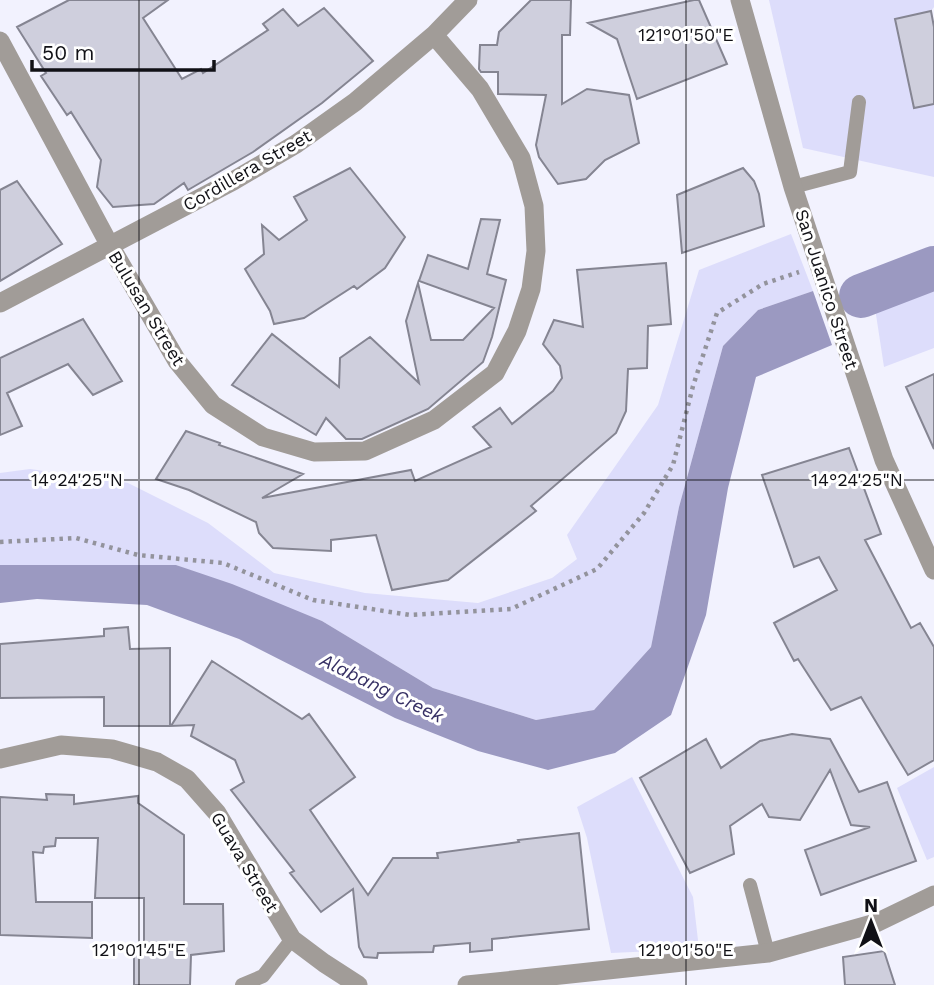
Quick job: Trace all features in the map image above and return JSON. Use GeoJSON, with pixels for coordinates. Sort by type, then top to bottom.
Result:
{"type":"FeatureCollection","features":[{"type":"Feature","properties":{"kind":"street","name":"Cordillera Street"},"geometry":{"type":"LineString","coordinates":[[0,303],[233,181],[296,144],[355,102],[434,35],[468,0]]}},
{"type":"Feature","properties":{"kind":"street","name":"San Juanico Street"},"geometry":{"type":"LineString","coordinates":[[740,0],[793,187],[884,460],[927,537],[934,570]]}},
{"type":"Feature","properties":{"kind":"street","name":"Bulusan Street"},"geometry":{"type":"LineString","coordinates":[[0,41],[109,244],[177,361],[213,405],[262,437],[314,452],[365,451],[434,420],[495,373],[517,331],[531,289],[536,251],[534,206],[521,158],[480,89],[434,35]]}},
{"type":"Feature","properties":{"kind":"street","name":"Guava Street"},"geometry":{"type":"LineString","coordinates":[[0,759],[61,745],[112,749],[157,762],[187,779],[217,813],[292,939],[324,964],[358,985]]}},
{"type":"Feature","properties":{"kind":"street"},"geometry":{"type":"LineString","coordinates":[[467,985],[768,953],[876,923],[934,895]]}},
{"type":"Feature","properties":{"kind":"lane"},"geometry":{"type":"LineString","coordinates":[[793,187],[850,172],[859,102]]}},
{"type":"Feature","properties":{"kind":"lane"},"geometry":{"type":"LineString","coordinates":[[750,885],[768,953]]}},
{"type":"Feature","properties":{"kind":"lane"},"geometry":{"type":"LineString","coordinates":[[243,985],[263,976],[292,939]]}},
{"type":"Feature","properties":{"kind":"path"},"geometry":{"type":"LineString","coordinates":[[0,542],[76,538],[138,555],[223,563],[313,600],[410,615],[511,609],[597,569],[644,513],[673,465],[693,386],[717,313],[763,284],[818,265]]}},
{"type":"Feature","properties":{"kind":"shaded area"},"geometry":{"type":"Polygon","coordinates":[[[769,0],[934,0],[931,11],[895,19],[914,108],[934,104],[934,177],[803,148],[769,0]]]}},
{"type":"Feature","properties":{"kind":"shaded area"},"geometry":{"type":"Polygon","coordinates":[[[791,234],[813,291],[758,310],[723,346],[679,507],[651,647],[594,710],[536,720],[433,688],[322,621],[176,565],[0,565],[0,473],[30,469],[128,483],[208,523],[274,573],[365,593],[478,603],[552,578],[577,559],[567,535],[658,405],[699,270],[791,234]]]}},
{"type":"Feature","properties":{"kind":"shaded area"},"geometry":{"type":"Polygon","coordinates":[[[934,291],[934,348],[884,367],[875,308],[934,291]]]}},
{"type":"Feature","properties":{"kind":"shaded area"},"geometry":{"type":"Polygon","coordinates":[[[934,767],[934,857],[927,860],[897,788],[934,767]]]}},
{"type":"Feature","properties":{"kind":"shaded area"},"geometry":{"type":"Polygon","coordinates":[[[632,777],[693,897],[699,949],[611,953],[587,838],[577,807],[632,777]]]}},
{"type":"Feature","properties":{"kind":"water"},"geometry":{"type":"Polygon","coordinates":[[[813,291],[832,345],[756,377],[728,488],[706,615],[671,715],[615,753],[548,770],[478,751],[395,718],[239,639],[147,605],[37,599],[0,603],[0,565],[176,565],[232,584],[322,621],[433,688],[536,720],[594,710],[651,647],[679,507],[723,346],[758,310],[813,291]]]}},
{"type":"Feature","properties":{"kind":"building"},"geometry":{"type":"Polygon","coordinates":[[[69,0],[168,0],[143,18],[182,79],[201,69],[203,73],[268,30],[263,24],[283,9],[298,26],[324,8],[373,61],[322,103],[253,152],[188,190],[184,183],[154,204],[113,207],[97,187],[101,160],[71,112],[67,115],[41,76],[46,73],[17,27],[69,0]]]}},
{"type":"Feature","properties":{"kind":"building"},"geometry":{"type":"Polygon","coordinates":[[[531,0],[571,0],[570,35],[562,35],[562,104],[587,89],[629,95],[639,143],[605,160],[586,179],[558,184],[539,157],[536,145],[546,95],[498,94],[498,72],[481,72],[479,69],[480,45],[497,45],[499,32],[531,0]]]}},
{"type":"Feature","properties":{"kind":"building"},"geometry":{"type":"Polygon","coordinates":[[[699,0],[727,64],[637,99],[617,39],[588,23],[699,0]]]}},
{"type":"Feature","properties":{"kind":"building"},"geometry":{"type":"Polygon","coordinates":[[[931,11],[934,27],[934,104],[914,108],[895,19],[931,11]]]}},
{"type":"Feature","properties":{"kind":"building"},"geometry":{"type":"Polygon","coordinates":[[[350,168],[405,237],[385,268],[357,289],[354,286],[304,318],[274,324],[270,311],[245,269],[264,254],[262,225],[279,240],[307,220],[294,197],[350,168]]]}},
{"type":"Feature","properties":{"kind":"building"},"geometry":{"type":"Polygon","coordinates":[[[743,168],[754,181],[759,194],[764,226],[682,253],[677,195],[743,168]]]}},
{"type":"Feature","properties":{"kind":"building"},"geometry":{"type":"Polygon","coordinates":[[[17,181],[62,244],[0,281],[0,190],[17,181]]]}},
{"type":"Feature","properties":{"kind":"building"},"geometry":{"type":"Polygon","coordinates":[[[481,219],[500,220],[487,274],[506,280],[492,337],[483,362],[428,409],[362,439],[346,439],[326,418],[316,435],[232,385],[272,334],[339,387],[340,358],[370,337],[419,383],[406,321],[418,283],[431,340],[463,340],[494,308],[419,281],[428,255],[468,269],[481,219]]]}},
{"type":"Feature","properties":{"kind":"building"},"geometry":{"type":"Polygon","coordinates":[[[666,263],[671,324],[648,326],[647,368],[628,369],[626,411],[616,433],[531,506],[536,511],[448,580],[392,590],[376,535],[331,540],[331,551],[273,548],[259,533],[256,522],[189,490],[156,479],[186,431],[303,474],[262,498],[411,470],[415,481],[491,447],[473,427],[500,408],[512,424],[553,391],[562,378],[560,366],[543,344],[554,320],[583,327],[577,270],[666,263]]]}},
{"type":"Feature","properties":{"kind":"building"},"geometry":{"type":"Polygon","coordinates":[[[83,319],[122,381],[93,395],[68,364],[7,393],[22,426],[0,435],[0,358],[83,319]]]}},
{"type":"Feature","properties":{"kind":"building"},"geometry":{"type":"Polygon","coordinates":[[[934,374],[934,449],[906,387],[934,374]]]}},
{"type":"Feature","properties":{"kind":"building"},"geometry":{"type":"Polygon","coordinates":[[[849,448],[881,534],[865,540],[911,628],[920,623],[934,647],[934,760],[908,775],[861,697],[831,710],[798,659],[794,661],[774,623],[837,590],[819,557],[794,567],[762,475],[849,448]]]}},
{"type":"Feature","properties":{"kind":"building"},"geometry":{"type":"Polygon","coordinates":[[[128,627],[130,649],[170,648],[170,726],[104,726],[104,697],[0,698],[0,644],[104,636],[104,629],[128,627]]]}},
{"type":"Feature","properties":{"kind":"building"},"geometry":{"type":"Polygon","coordinates":[[[212,661],[302,719],[309,714],[355,777],[310,810],[368,895],[393,858],[438,858],[437,853],[579,833],[589,929],[492,939],[492,950],[470,952],[470,943],[434,946],[433,952],[378,953],[377,958],[364,957],[359,947],[353,889],[321,912],[290,873],[294,871],[231,790],[244,782],[235,760],[191,736],[194,725],[171,726],[212,661]]]}},
{"type":"Feature","properties":{"kind":"building"},"geometry":{"type":"Polygon","coordinates":[[[792,734],[830,739],[859,792],[887,782],[916,861],[821,895],[805,850],[870,827],[851,825],[830,770],[800,820],[769,817],[762,804],[730,826],[734,854],[690,873],[640,778],[706,739],[721,768],[760,741],[792,734]]]}},
{"type":"Feature","properties":{"kind":"building"},"geometry":{"type":"Polygon","coordinates":[[[46,794],[74,795],[74,804],[138,796],[138,803],[184,835],[184,904],[223,904],[224,951],[191,955],[190,985],[134,985],[134,953],[144,952],[144,898],[95,898],[98,838],[56,838],[55,846],[44,847],[43,853],[33,852],[36,902],[92,902],[92,938],[0,935],[0,797],[47,800],[46,794]]]}},
{"type":"Feature","properties":{"kind":"building"},"geometry":{"type":"Polygon","coordinates":[[[884,951],[895,985],[845,985],[843,957],[884,951]]]}},
{"type":"Feature","properties":{"kind":"waterway","name":"Alabang Creek"},"geometry":{"type":"LineString","coordinates":[[861,296],[934,268]]}}]}
